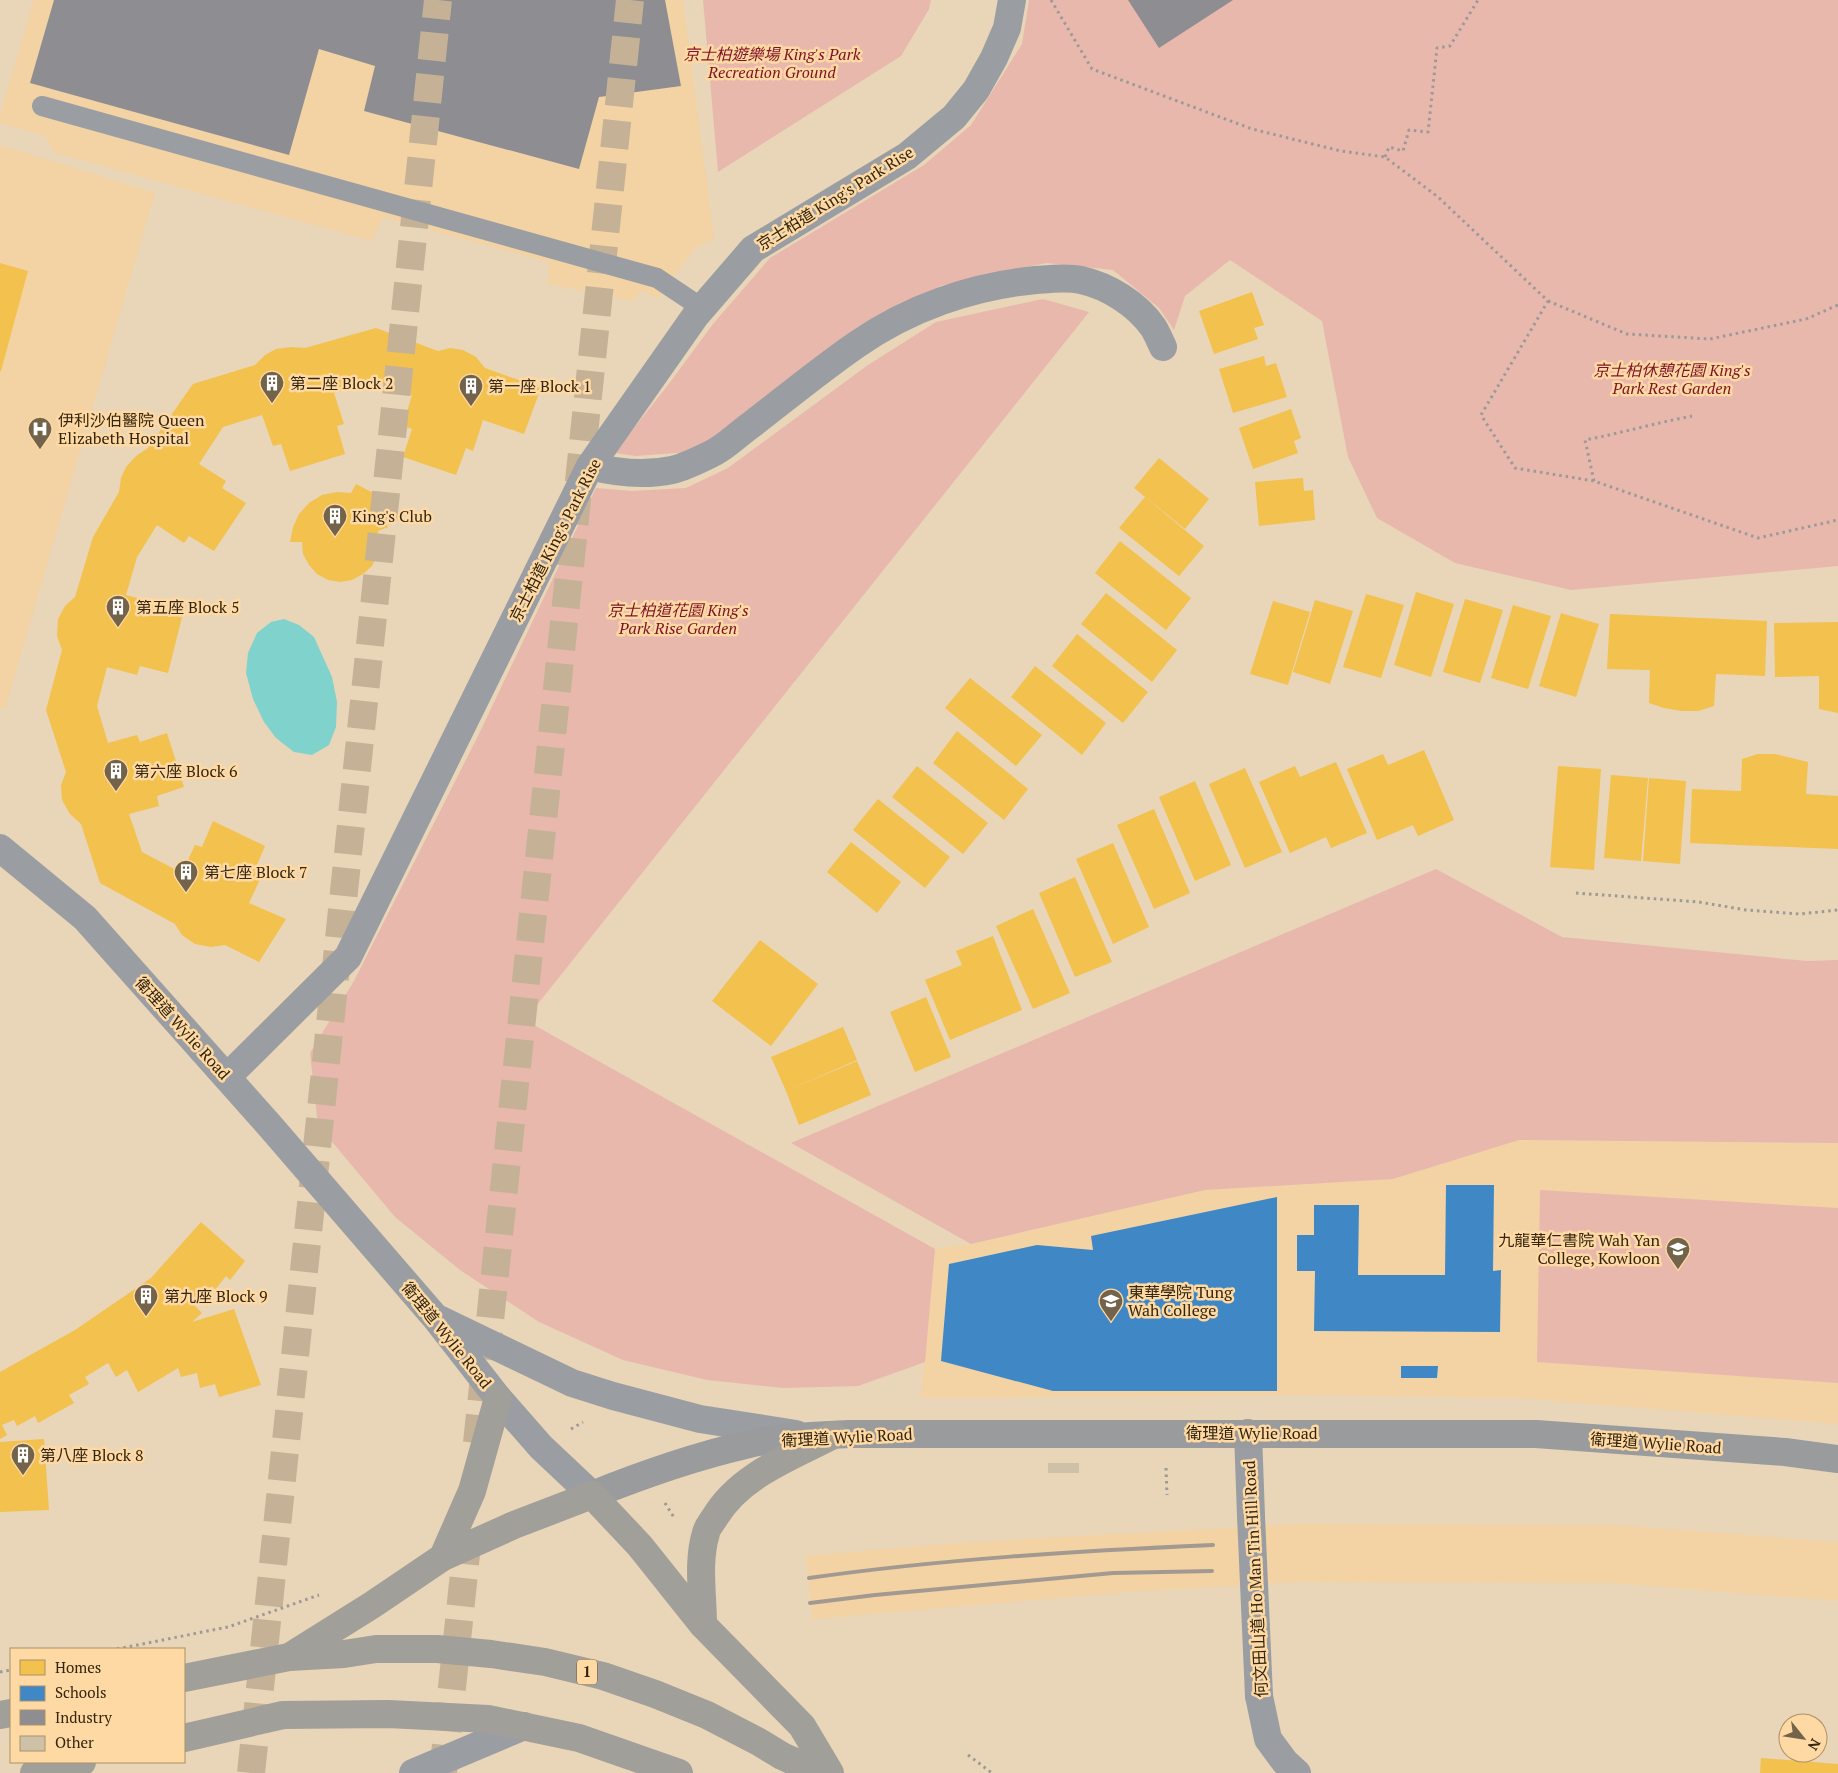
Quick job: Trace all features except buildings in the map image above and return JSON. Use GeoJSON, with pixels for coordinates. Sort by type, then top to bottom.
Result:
{"type":"FeatureCollection","features":[{"type":"Feature","properties":{"kind":"highway"},"geometry":{"type":"LineString","coordinates":[[443,1557],[472,1491],[498,1398]]}},
{"type":"Feature","properties":{"kind":"highway"},"geometry":{"type":"LineString","coordinates":[[703,1625],[701,1559],[706,1532],[720,1508],[733,1493],[758,1474],[833,1435]]}},
{"type":"Feature","properties":{"kind":"highway"},"geometry":{"type":"LineString","coordinates":[[289,1657],[372,1605],[443,1557],[514,1525],[592,1495],[640,1546],[703,1625],[802,1726],[830,1773]]}},
{"type":"Feature","properties":{"kind":"highway","name":"1"},"geometry":{"type":"LineString","coordinates":[[185,1678],[289,1657],[344,1654],[376,1649],[437,1649],[545,1662],[603,1676],[672,1701],[706,1715],[782,1756],[820,1773]]}},
{"type":"Feature","properties":{"kind":"highway"},"geometry":{"type":"LineString","coordinates":[[185,1738],[283,1715],[322,1713],[388,1714],[488,1719],[579,1738],[679,1773]]}},
{"type":"Feature","properties":{"kind":"highway"},"geometry":{"type":"LineString","coordinates":[[34,1773],[78,1763]]}},
{"type":"Feature","properties":{"kind":"main road","name":"衛理道 Wylie Road"},"geometry":{"type":"LineString","coordinates":[[592,1495],[648,1473],[746,1445],[805,1436],[833,1435],[1536,1434],[1785,1452],[1838,1459]]}},
{"type":"Feature","properties":{"kind":"street","name":"京士柏道 King's Park Rise"},"geometry":{"type":"LineString","coordinates":[[227,1077],[348,957],[590,466],[702,308],[753,249],[907,156],[954,117],[976,90],[994,58],[1007,28],[1013,1]]}},
{"type":"Feature","properties":{"kind":"street"},"geometry":{"type":"LineString","coordinates":[[590,466],[631,474],[673,470],[713,453],[856,345],[893,322],[933,304],[973,290],[1016,282],[1059,278],[1081,280],[1102,287],[1121,297],[1139,311],[1153,327],[1163,347]]}},
{"type":"Feature","properties":{"kind":"street","name":"衛理道 Wylie Road"},"geometry":{"type":"LineString","coordinates":[[0,848],[85,918],[227,1077],[434,1316],[498,1398],[541,1447],[592,1495]]}},
{"type":"Feature","properties":{"kind":"street"},"geometry":{"type":"LineString","coordinates":[[434,1316],[572,1383],[700,1419],[805,1436]]}},
{"type":"Feature","properties":{"kind":"street","name":"何文田山道 Ho Man Tin Hill Road"},"geometry":{"type":"LineString","coordinates":[[1248,1433],[1259,1696],[1268,1738],[1285,1762],[1296,1773]]}},
{"type":"Feature","properties":{"kind":"street"},"geometry":{"type":"LineString","coordinates":[[414,1773],[524,1726]]}},
{"type":"Feature","properties":{"kind":"lane"},"geometry":{"type":"LineString","coordinates":[[42,106],[657,278],[702,308]]}},
{"type":"Feature","properties":{"kind":"path"},"geometry":{"type":"LineString","coordinates":[[1051,0],[1092,69],[1252,129],[1341,151],[1385,157],[1438,197],[1548,301],[1627,334],[1710,339],[1806,318],[1838,305]]}},
{"type":"Feature","properties":{"kind":"path"},"geometry":{"type":"LineString","coordinates":[[1385,157],[1389,147],[1403,151],[1409,130],[1428,132],[1437,48],[1450,46],[1478,0]]}},
{"type":"Feature","properties":{"kind":"path"},"geometry":{"type":"LineString","coordinates":[[1548,301],[1481,415],[1515,468],[1594,481],[1758,538],[1838,520]]}},
{"type":"Feature","properties":{"kind":"path"},"geometry":{"type":"LineString","coordinates":[[1594,481],[1586,440],[1625,433],[1658,423],[1692,416]]}},
{"type":"Feature","properties":{"kind":"path"},"geometry":{"type":"LineString","coordinates":[[1576,893],[1699,902],[1746,910],[1800,914],[1838,910]]}},
{"type":"Feature","properties":{"kind":"path"},"geometry":{"type":"LineString","coordinates":[[122,1648],[228,1627],[323,1594]]}},
{"type":"Feature","properties":{"kind":"path"},"geometry":{"type":"LineString","coordinates":[[968,1755],[992,1773]]}},
{"type":"Feature","properties":{"kind":"shaded area"},"geometry":{"type":"Polygon","coordinates":[[[34,0],[683,0],[714,238],[695,248],[657,299],[642,290],[633,301],[548,284],[549,262],[383,217],[372,241],[53,152],[45,136],[0,123],[0,114],[34,0]]]}},
{"type":"Feature","properties":{"kind":"shaded area","name":"伊利沙伯醫院 Queen Elizabeth Hospital"},"geometry":{"type":"Polygon","coordinates":[[[0,145],[155,193],[5,709],[0,708],[0,145]]]}},
{"type":"Feature","properties":{"kind":"shaded area"},"geometry":{"type":"Polygon","coordinates":[[[1519,1140],[1838,1143],[1838,1424],[1517,1398],[1293,1395],[921,1398],[935,1249],[971,1244],[1205,1190],[1393,1179],[1519,1140]]]}},
{"type":"Feature","properties":{"kind":"shaded area"},"geometry":{"type":"Polygon","coordinates":[[[1294,1524],[1613,1525],[1838,1542],[1838,1601],[1612,1583],[1297,1582],[1129,1592],[812,1619],[806,1556],[943,1544],[1294,1524]]]}},
{"type":"Feature","properties":{"kind":"green space","name":"京士柏遊樂場 King's Park Recreation Ground"},"geometry":{"type":"Polygon","coordinates":[[[703,0],[931,0],[929,9],[901,56],[718,172],[703,0]]]}},
{"type":"Feature","properties":{"kind":"green space","name":"京士柏休憩花園 King's Park Rest Garden"},"geometry":{"type":"Polygon","coordinates":[[[1029,0],[1838,0],[1838,566],[1571,590],[1455,563],[1377,518],[1348,457],[1322,321],[1230,260],[1185,296],[1174,330],[1159,308],[1113,270],[1046,263],[940,286],[853,333],[732,432],[690,452],[636,456],[614,453],[713,324],[770,258],[924,165],[971,125],[1022,44],[1029,0]]]}},
{"type":"Feature","properties":{"kind":"green space","name":"京士柏道花園 King's Park Rise Garden"},"geometry":{"type":"Polygon","coordinates":[[[1043,299],[1089,312],[525,1020],[935,1249],[925,1362],[858,1386],[783,1388],[707,1380],[623,1360],[539,1322],[460,1270],[395,1217],[318,1125],[310,1053],[354,981],[478,736],[596,488],[632,491],[686,488],[728,468],[868,365],[936,322],[1043,299]]]}},
{"type":"Feature","properties":{"kind":"green space"},"geometry":{"type":"Polygon","coordinates":[[[1436,869],[1562,937],[1807,961],[1838,960],[1838,1143],[1519,1140],[1393,1179],[1205,1190],[971,1244],[791,1143],[1436,869]]]}},
{"type":"Feature","properties":{"kind":"green space","name":"九龍華仁書院 Wah Yan College, Kowloon"},"geometry":{"type":"Polygon","coordinates":[[[1540,1190],[1838,1208],[1838,1383],[1537,1362],[1540,1190]]]}},
{"type":"Feature","properties":{"kind":"water"},"geometry":{"type":"Polygon","coordinates":[[[284,619],[299,625],[314,637],[332,677],[337,702],[336,727],[329,745],[312,755],[294,752],[276,738],[264,722],[253,699],[246,673],[248,653],[257,633],[271,622],[284,619]]]}},
{"type":"Feature","properties":{"kind":"tunnel"},"geometry":{"type":"LineString","coordinates":[[251,1773],[438,0]]}},
{"type":"Feature","properties":{"kind":"tunnel"},"geometry":{"type":"LineString","coordinates":[[477,1443],[630,0]]}},
{"type":"Feature","properties":{"kind":"tunnel"},"geometry":{"type":"LineString","coordinates":[[443,1773],[469,1526]]}},
{"type":"Feature","properties":{"kind":"railway"},"geometry":{"type":"LineString","coordinates":[[809,1578],[859,1571],[1011,1557],[1213,1545]]}},
{"type":"Feature","properties":{"kind":"railway"},"geometry":{"type":"LineString","coordinates":[[810,1603],[875,1595],[1113,1573],[1212,1571]]}},
{"type":"Feature","properties":{"kind":"place","name":"第二座 Block 2"},"geometry":{"type":"Point","coordinates":[272,404]}},
{"type":"Feature","properties":{"kind":"place","name":"第一座 Block 1"},"geometry":{"type":"Point","coordinates":[471,407]}},
{"type":"Feature","properties":{"kind":"place","name":"伊利沙伯醫院 Queen Elizabeth Hospital"},"geometry":{"type":"Point","coordinates":[40,450]}},
{"type":"Feature","properties":{"kind":"place","name":"King's Club"},"geometry":{"type":"Point","coordinates":[335,537]}},
{"type":"Feature","properties":{"kind":"place","name":"第五座 Block 5"},"geometry":{"type":"Point","coordinates":[118,628]}},
{"type":"Feature","properties":{"kind":"place","name":"第六座 Block 6"},"geometry":{"type":"Point","coordinates":[116,792]}},
{"type":"Feature","properties":{"kind":"place","name":"第七座 Block 7"},"geometry":{"type":"Point","coordinates":[186,893]}},
{"type":"Feature","properties":{"kind":"place","name":"九龍華仁書院 Wah Yan College, Kowloon"},"geometry":{"type":"Point","coordinates":[1678,1270]}},
{"type":"Feature","properties":{"kind":"place","name":"第九座 Block 9"},"geometry":{"type":"Point","coordinates":[146,1317]}},
{"type":"Feature","properties":{"kind":"place","name":"東華學院 Tung Wah College"},"geometry":{"type":"Point","coordinates":[1111,1322]}},
{"type":"Feature","properties":{"kind":"place","name":"第八座 Block 8"},"geometry":{"type":"Point","coordinates":[23,1476]}}]}
